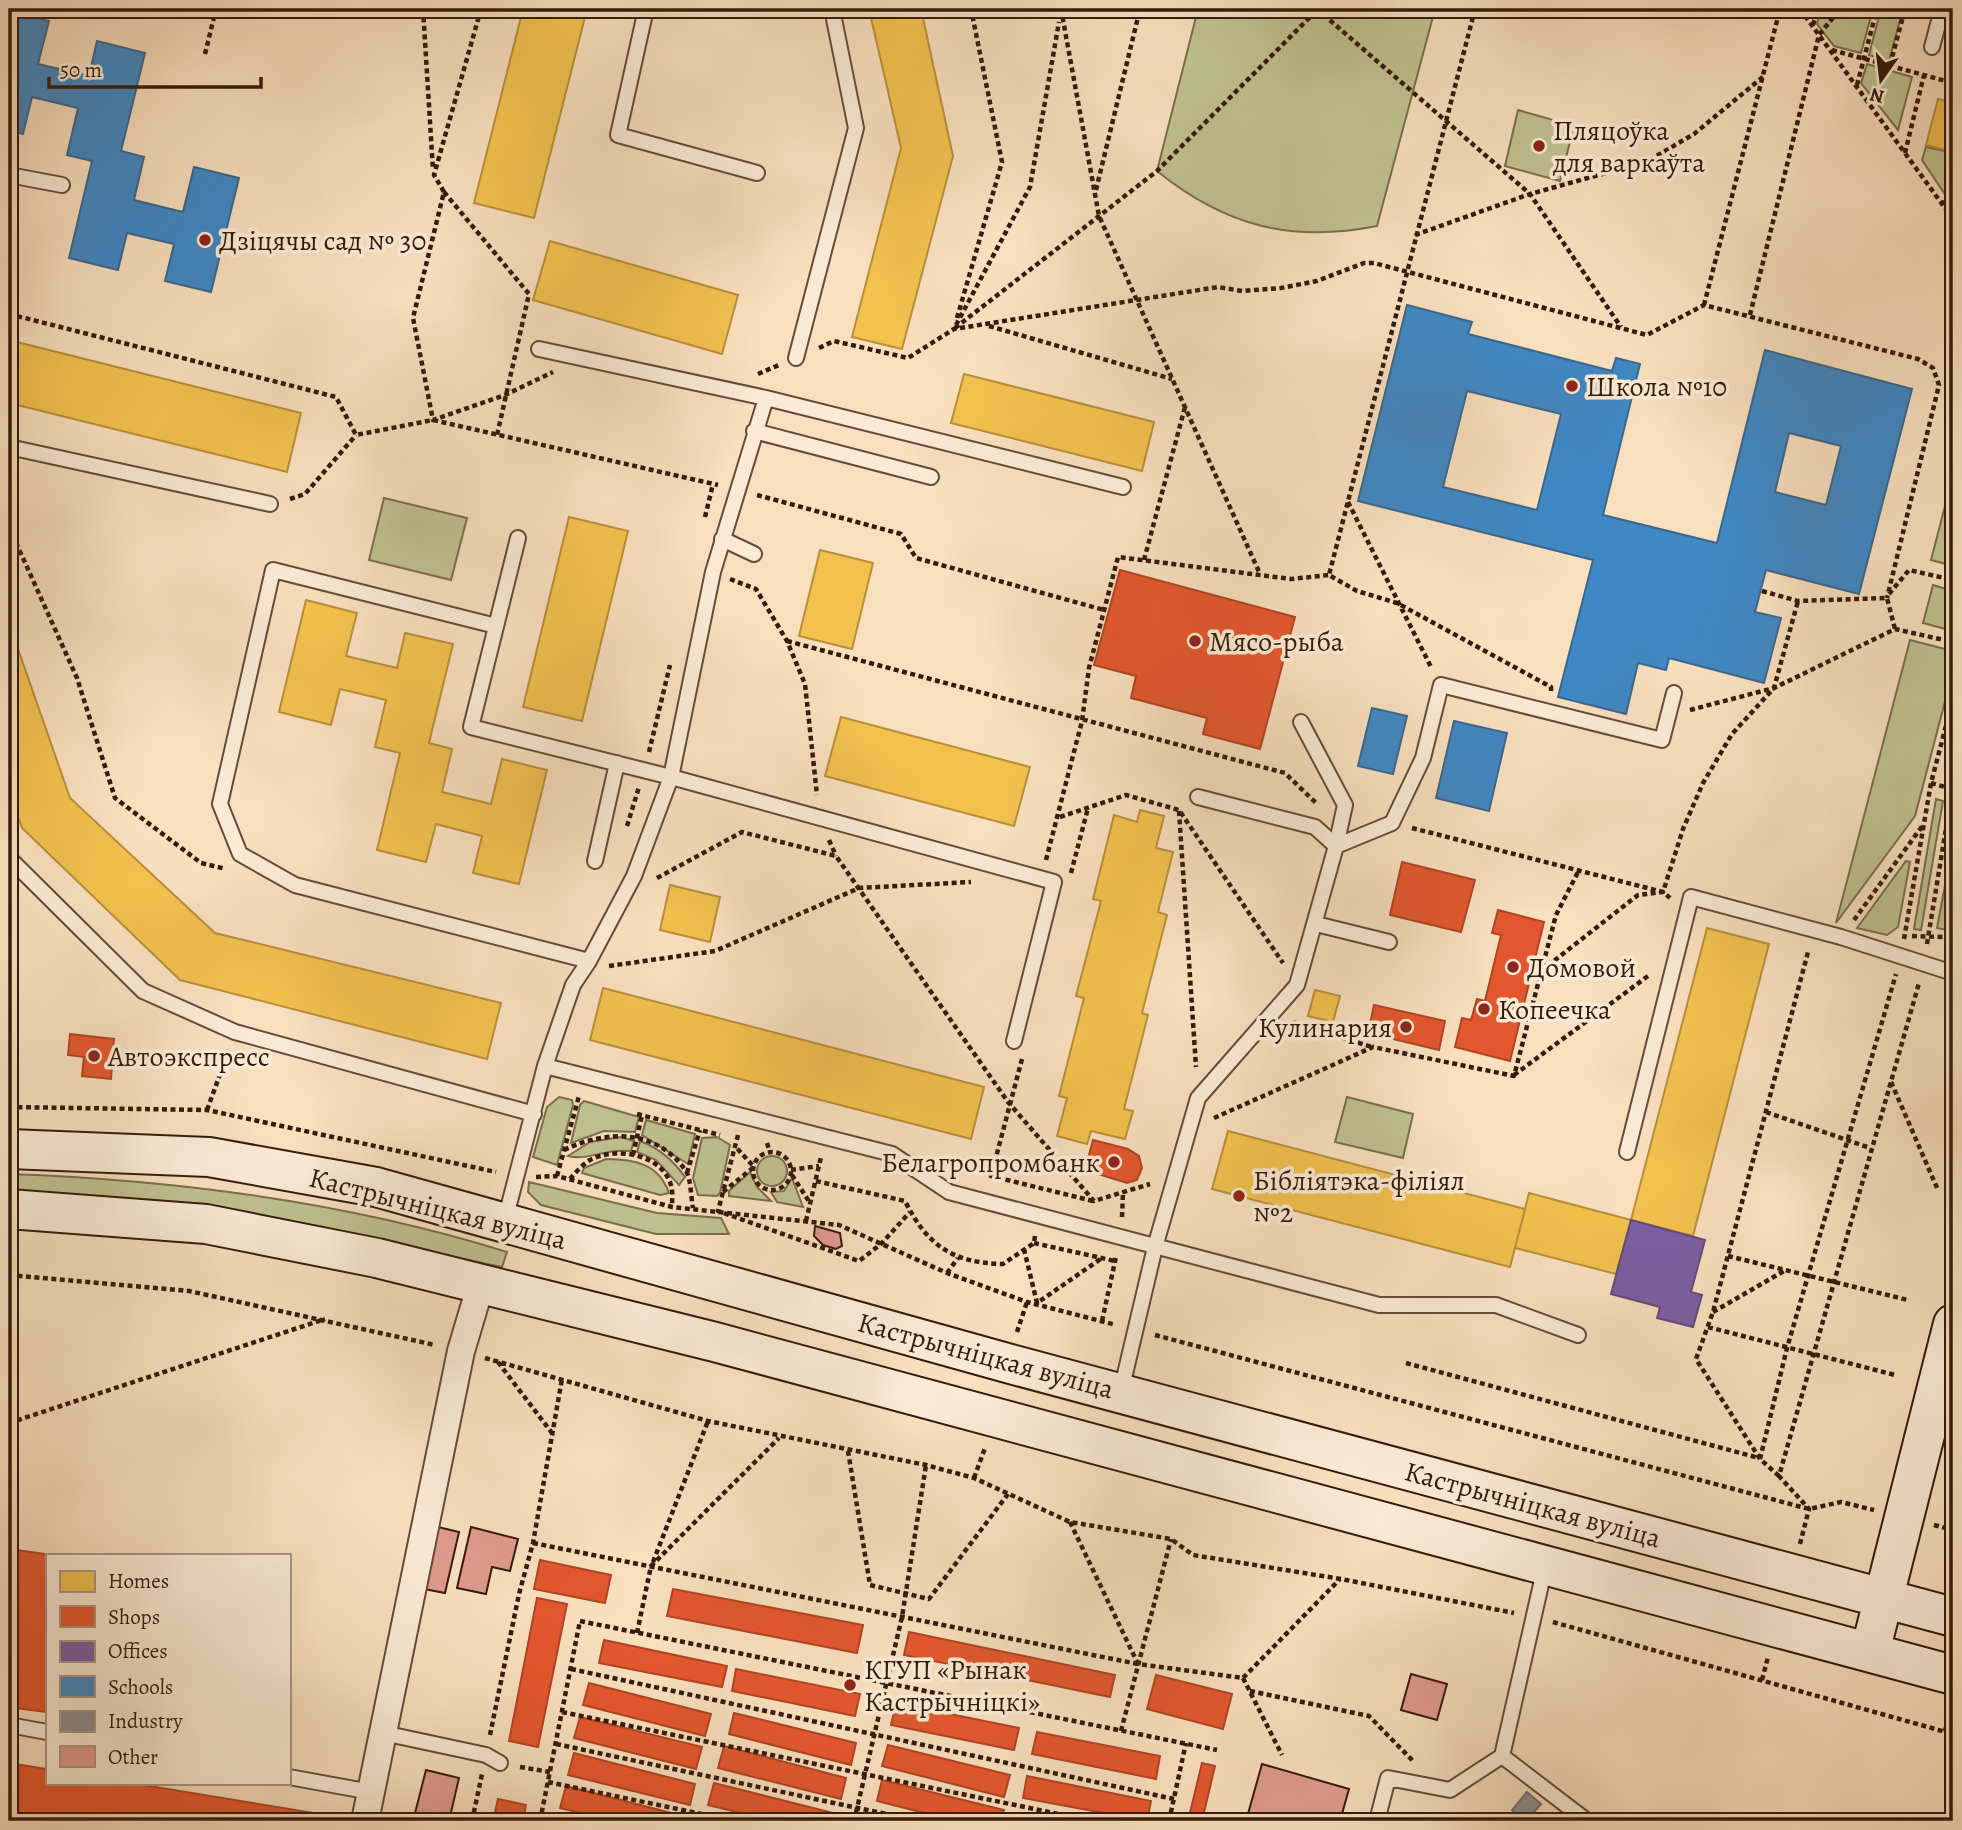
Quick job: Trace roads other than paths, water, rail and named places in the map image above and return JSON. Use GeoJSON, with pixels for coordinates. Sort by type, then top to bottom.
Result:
{"type":"FeatureCollection","features":[{"type":"Feature","properties":{"kind":"main road","name":"Кастрычніцкая вуліца"},"geometry":{"type":"LineString","coordinates":[[9,1149],[209,1157],[376,1187],[1953,1617]]}},
{"type":"Feature","properties":{"kind":"main road","name":"Кастрычніцкая вуліца"},"geometry":{"type":"LineString","coordinates":[[9,1209],[206,1224],[377,1258],[983,1413],[1545,1567],[1953,1675]]}},
{"type":"Feature","properties":{"kind":"main road"},"geometry":{"type":"LineString","coordinates":[[1870,1652],[1902,1516],[1940,1426],[1953,1324]]}},
{"type":"Feature","properties":{"kind":"street"},"geometry":{"type":"LineString","coordinates":[[365,1821],[461,1351],[481,1284]]}},
{"type":"Feature","properties":{"kind":"lane"},"geometry":{"type":"LineString","coordinates":[[646,9],[618,135],[757,173]]}},
{"type":"Feature","properties":{"kind":"lane"},"geometry":{"type":"LineString","coordinates":[[796,358],[856,128],[832,9]]}},
{"type":"Feature","properties":{"kind":"lane"},"geometry":{"type":"LineString","coordinates":[[1932,47],[1942,9]]}},
{"type":"Feature","properties":{"kind":"lane"},"geometry":{"type":"LineString","coordinates":[[9,175],[62,185]]}},
{"type":"Feature","properties":{"kind":"lane"},"geometry":{"type":"LineString","coordinates":[[539,349],[766,398],[1124,487]]}},
{"type":"Feature","properties":{"kind":"lane"},"geometry":{"type":"LineString","coordinates":[[505,1221],[545,1066],[572,985],[589,961],[634,876],[671,777],[713,572],[736,489],[766,398]]}},
{"type":"Feature","properties":{"kind":"lane"},"geometry":{"type":"LineString","coordinates":[[754,431],[931,477]]}},
{"type":"Feature","properties":{"kind":"lane"},"geometry":{"type":"LineString","coordinates":[[9,447],[270,505]]}},
{"type":"Feature","properties":{"kind":"lane"},"geometry":{"type":"LineString","coordinates":[[518,538],[471,727],[645,770],[1054,882],[1014,1041]]}},
{"type":"Feature","properties":{"kind":"lane"},"geometry":{"type":"LineString","coordinates":[[722,540],[754,554]]}},
{"type":"Feature","properties":{"kind":"lane"},"geometry":{"type":"LineString","coordinates":[[496,626],[273,570],[220,803],[240,854],[295,885],[589,961]]}},
{"type":"Feature","properties":{"kind":"lane"},"geometry":{"type":"LineString","coordinates":[[1336,846],[1392,823],[1423,758],[1441,685],[1662,740],[1674,694]]}},
{"type":"Feature","properties":{"kind":"lane"},"geometry":{"type":"LineString","coordinates":[[1121,1392],[1155,1247],[1198,1098],[1297,985],[1317,924],[1345,805],[1301,722]]}},
{"type":"Feature","properties":{"kind":"lane"},"geometry":{"type":"LineString","coordinates":[[595,860],[617,763]]}},
{"type":"Feature","properties":{"kind":"lane"},"geometry":{"type":"LineString","coordinates":[[1198,797],[1315,827],[1336,846]]}},
{"type":"Feature","properties":{"kind":"lane"},"geometry":{"type":"LineString","coordinates":[[10,860],[143,991],[235,1032],[534,1114]]}},
{"type":"Feature","properties":{"kind":"lane"},"geometry":{"type":"LineString","coordinates":[[1627,1152],[1691,897],[1841,936],[1953,973]]}},
{"type":"Feature","properties":{"kind":"lane"},"geometry":{"type":"LineString","coordinates":[[1317,924],[1389,942]]}},
{"type":"Feature","properties":{"kind":"lane"},"geometry":{"type":"LineString","coordinates":[[545,1066],[892,1154],[949,1192],[1155,1247],[1379,1305],[1496,1305],[1578,1335]]}},
{"type":"Feature","properties":{"kind":"lane"},"geometry":{"type":"LineString","coordinates":[[1377,1821],[1388,1778],[1450,1790],[1502,1756],[1545,1567]]}},
{"type":"Feature","properties":{"kind":"lane"},"geometry":{"type":"LineString","coordinates":[[9,1725],[46,1732]]}},
{"type":"Feature","properties":{"kind":"lane"},"geometry":{"type":"LineString","coordinates":[[383,1733],[486,1755],[500,1763]]}},
{"type":"Feature","properties":{"kind":"lane"},"geometry":{"type":"LineString","coordinates":[[1502,1756],[1587,1821]]}},
{"type":"Feature","properties":{"kind":"lane"},"geometry":{"type":"LineString","coordinates":[[290,1777],[371,1792]]}},
{"type":"Feature","properties":{"kind":"place","name":"Пляцоўка для варкаўта"},"geometry":{"type":"Point","coordinates":[1539,146]}},
{"type":"Feature","properties":{"kind":"place","name":"Дзіцячы сад № 30"},"geometry":{"type":"Point","coordinates":[205,240]}},
{"type":"Feature","properties":{"kind":"place","name":"Школа №10"},"geometry":{"type":"Point","coordinates":[1572,386]}},
{"type":"Feature","properties":{"kind":"place","name":"Мясо-рыба"},"geometry":{"type":"Point","coordinates":[1195,641]}},
{"type":"Feature","properties":{"kind":"place","name":"Домовой"},"geometry":{"type":"Point","coordinates":[1513,967]}},
{"type":"Feature","properties":{"kind":"place","name":"Копеечка"},"geometry":{"type":"Point","coordinates":[1484,1009]}},
{"type":"Feature","properties":{"kind":"place","name":"Кулинария"},"geometry":{"type":"Point","coordinates":[1406,1027]}},
{"type":"Feature","properties":{"kind":"place","name":"Автоэкспресс"},"geometry":{"type":"Point","coordinates":[94,1056]}},
{"type":"Feature","properties":{"kind":"place","name":"Белагропромбанк"},"geometry":{"type":"Point","coordinates":[1114,1162]}},
{"type":"Feature","properties":{"kind":"place","name":"Бібліятэка-філіял №2"},"geometry":{"type":"Point","coordinates":[1239,1196]}},
{"type":"Feature","properties":{"kind":"place","name":"КГУП «Рынак Кастрычніцкі»"},"geometry":{"type":"Point","coordinates":[850,1685]}}]}
